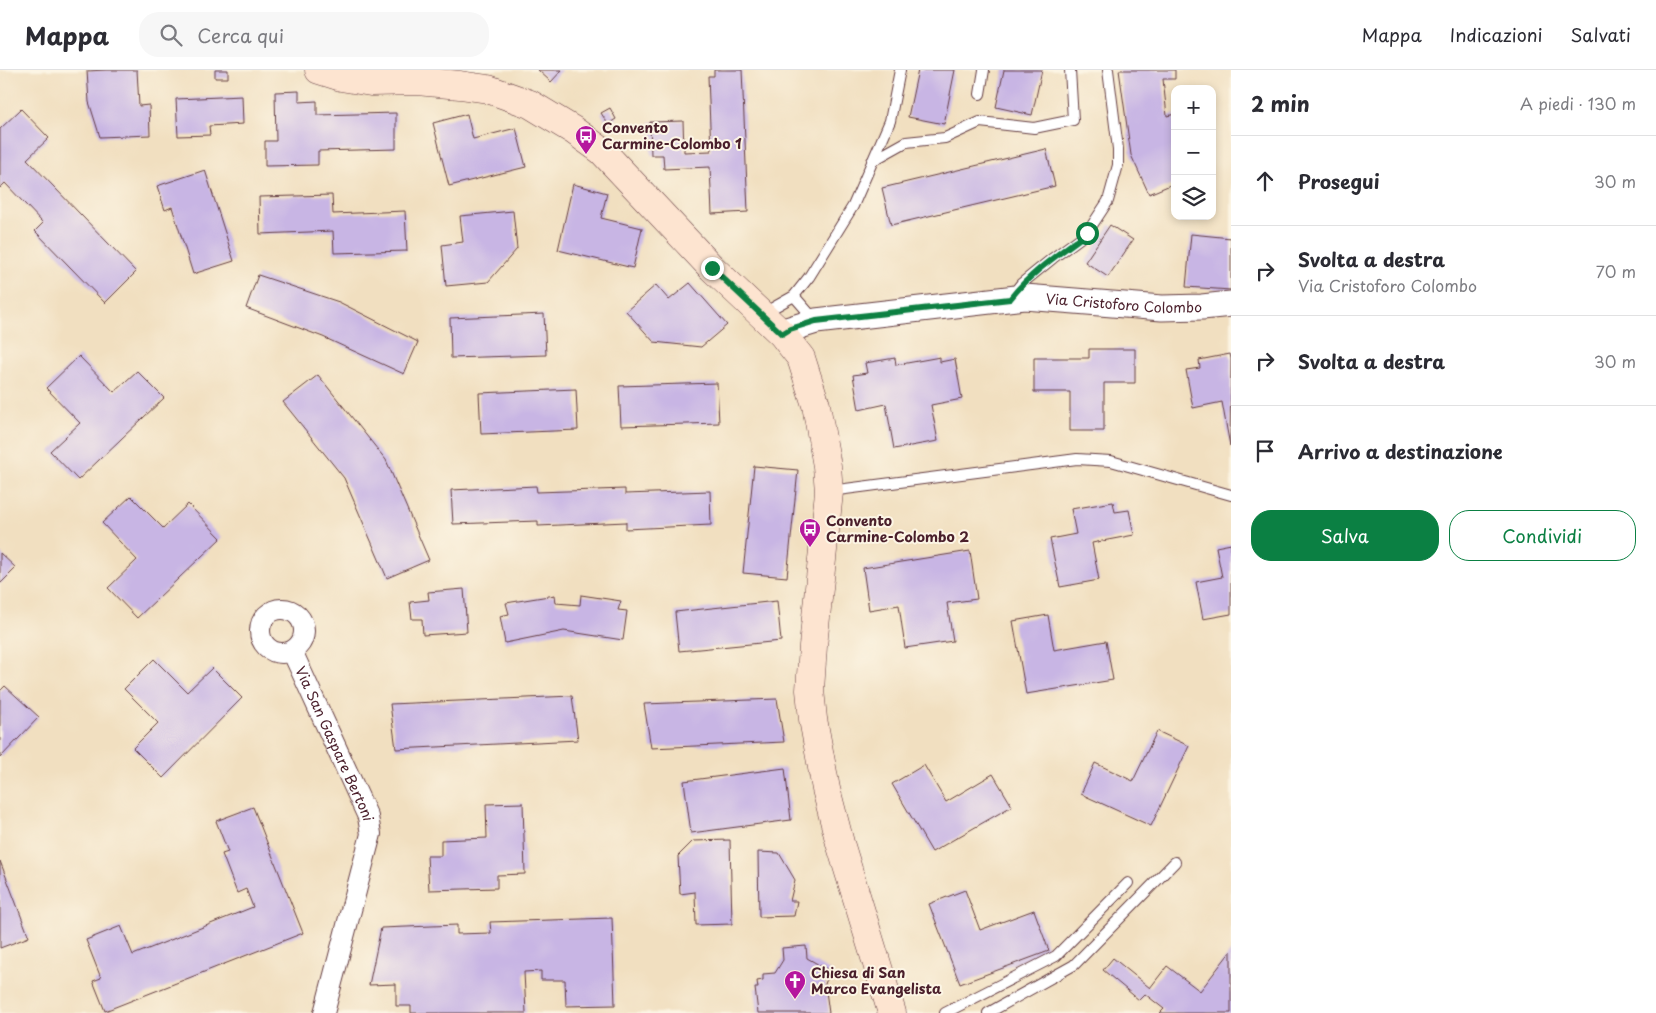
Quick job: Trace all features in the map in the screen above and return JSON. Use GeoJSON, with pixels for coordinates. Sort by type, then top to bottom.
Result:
{"type":"FeatureCollection","features":[{"type":"Feature","properties":{"kind":"main road"},"geometry":{"type":"LineString","coordinates":[[319,70],[341,78],[371,82],[417,81],[460,84],[488,89],[530,104],[573,130],[602,151],[712,268],[782,334],[800,358],[816,405],[826,459],[829,492],[812,655],[810,690],[813,719],[826,789],[840,843],[892,1013]]}},
{"type":"Feature","properties":{"kind":"street","name":"Via Cristoforo Colombo"},"geometry":{"type":"LineString","coordinates":[[782,334],[790,329],[816,321],[1025,297],[1162,308],[1231,304]]}},
{"type":"Feature","properties":{"kind":"street","name":"Via San Gaspare Bertoni"},"geometry":{"type":"LineString","coordinates":[[292,651],[368,817],[371,834],[324,1013]]}},
{"type":"Feature","properties":{"kind":"lane"},"geometry":{"type":"LineString","coordinates":[[761,315],[794,296],[809,276],[853,206],[890,121],[900,70]]}},
{"type":"Feature","properties":{"kind":"lane"},"geometry":{"type":"LineString","coordinates":[[980,94],[984,70]]}},
{"type":"Feature","properties":{"kind":"lane"},"geometry":{"type":"LineString","coordinates":[[872,161],[906,142],[945,138],[980,122],[1034,128],[1073,120],[1070,70]]}},
{"type":"Feature","properties":{"kind":"lane"},"geometry":{"type":"LineString","coordinates":[[1010,299],[1021,284],[1052,258],[1087,233],[1108,201],[1118,166],[1118,149],[1108,70]]}},
{"type":"Feature","properties":{"kind":"lane"},"geometry":{"type":"LineString","coordinates":[[794,296],[816,321]]}},
{"type":"Feature","properties":{"kind":"lane"},"geometry":{"type":"LineString","coordinates":[[829,492],[1077,459],[1111,461],[1231,495]]}},
{"type":"Feature","properties":{"kind":"lane"},"geometry":{"type":"LineString","coordinates":[[988,1013],[1074,965],[1175,862]]}},
{"type":"Feature","properties":{"kind":"lane"},"geometry":{"type":"LineString","coordinates":[[945,1013],[1056,956],[1128,883]]}},
{"type":"Feature","properties":{"kind":"building"},"geometry":{"type":"Polygon","coordinates":[[[137,70],[139,106],[149,105],[150,135],[100,137],[89,102],[87,71],[137,70]]]}},
{"type":"Feature","properties":{"kind":"building"},"geometry":{"type":"Polygon","coordinates":[[[215,70],[228,70],[228,78],[215,78],[215,70]]]}},
{"type":"Feature","properties":{"kind":"building"},"geometry":{"type":"Polygon","coordinates":[[[538,70],[562,70],[551,82],[538,70]]]}},
{"type":"Feature","properties":{"kind":"building"},"geometry":{"type":"Polygon","coordinates":[[[714,70],[742,70],[748,212],[712,214],[710,167],[664,169],[663,155],[651,155],[650,122],[683,121],[684,152],[711,151],[708,76],[714,76],[714,70]]]}},
{"type":"Feature","properties":{"kind":"building"},"geometry":{"type":"Polygon","coordinates":[[[918,70],[955,70],[944,124],[908,117],[918,70]]]}},
{"type":"Feature","properties":{"kind":"building"},"geometry":{"type":"Polygon","coordinates":[[[1004,70],[1042,70],[1032,115],[996,107],[1004,70]]]}},
{"type":"Feature","properties":{"kind":"building"},"geometry":{"type":"Polygon","coordinates":[[[1119,70],[1175,70],[1175,79],[1163,79],[1167,116],[1171,115],[1171,185],[1149,194],[1131,155],[1119,70]]]}},
{"type":"Feature","properties":{"kind":"building"},"geometry":{"type":"Polygon","coordinates":[[[299,91],[299,102],[317,101],[317,115],[396,113],[396,149],[318,151],[318,165],[265,166],[265,141],[276,141],[275,92],[299,91]]]}},
{"type":"Feature","properties":{"kind":"building"},"geometry":{"type":"Polygon","coordinates":[[[242,96],[243,124],[209,126],[210,135],[178,136],[176,99],[242,96]]]}},
{"type":"Feature","properties":{"kind":"building"},"geometry":{"type":"Polygon","coordinates":[[[610,108],[616,119],[608,124],[601,113],[610,108]]]}},
{"type":"Feature","properties":{"kind":"building"},"geometry":{"type":"Polygon","coordinates":[[[21,109],[49,138],[27,159],[136,272],[105,303],[35,231],[43,223],[5,183],[0,188],[0,129],[21,109]]]}},
{"type":"Feature","properties":{"kind":"building"},"geometry":{"type":"Polygon","coordinates":[[[467,114],[473,139],[516,128],[526,167],[449,186],[433,123],[467,114]]]}},
{"type":"Feature","properties":{"kind":"building"},"geometry":{"type":"Polygon","coordinates":[[[1046,149],[1055,186],[891,225],[882,188],[1046,149]]]}},
{"type":"Feature","properties":{"kind":"building"},"geometry":{"type":"Polygon","coordinates":[[[205,170],[234,261],[193,274],[172,207],[165,210],[157,186],[205,170]]]}},
{"type":"Feature","properties":{"kind":"building"},"geometry":{"type":"Polygon","coordinates":[[[573,184],[607,193],[601,218],[642,228],[633,268],[558,250],[573,184]]]}},
{"type":"Feature","properties":{"kind":"building"},"geometry":{"type":"Polygon","coordinates":[[[332,195],[333,214],[405,211],[407,251],[334,253],[333,231],[260,234],[259,197],[332,195]]]}},
{"type":"Feature","properties":{"kind":"building"},"geometry":{"type":"Polygon","coordinates":[[[513,211],[517,249],[488,282],[446,286],[442,245],[463,242],[460,216],[513,211]]]}},
{"type":"Feature","properties":{"kind":"building"},"geometry":{"type":"Polygon","coordinates":[[[1110,225],[1133,240],[1108,277],[1085,262],[1110,225]]]}},
{"type":"Feature","properties":{"kind":"building"},"geometry":{"type":"Polygon","coordinates":[[[1191,234],[1231,238],[1231,290],[1186,287],[1191,234]]]}},
{"type":"Feature","properties":{"kind":"building"},"geometry":{"type":"Polygon","coordinates":[[[258,275],[339,302],[418,342],[404,374],[323,337],[246,308],[258,275]]]}},
{"type":"Feature","properties":{"kind":"building"},"geometry":{"type":"Polygon","coordinates":[[[690,283],[727,325],[701,347],[654,342],[626,311],[656,285],[669,300],[690,283]]]}},
{"type":"Feature","properties":{"kind":"building"},"geometry":{"type":"Polygon","coordinates":[[[544,314],[546,355],[451,358],[450,318],[544,314]]]}},
{"type":"Feature","properties":{"kind":"building"},"geometry":{"type":"Polygon","coordinates":[[[1089,349],[1135,349],[1135,383],[1104,383],[1104,431],[1070,431],[1070,392],[1034,392],[1034,358],[1089,358],[1089,349]]]}},
{"type":"Feature","properties":{"kind":"building"},"geometry":{"type":"Polygon","coordinates":[[[1230,354],[1230,446],[1222,402],[1193,408],[1186,370],[1200,368],[1199,360],[1230,354]]]}},
{"type":"Feature","properties":{"kind":"building"},"geometry":{"type":"Polygon","coordinates":[[[79,356],[114,392],[137,371],[164,398],[78,480],[50,451],[80,423],[46,388],[79,356]]]}},
{"type":"Feature","properties":{"kind":"building"},"geometry":{"type":"Polygon","coordinates":[[[940,357],[940,362],[955,359],[962,399],[931,405],[938,441],[894,449],[886,404],[859,410],[853,375],[867,373],[865,363],[895,358],[896,365],[940,357]]]}},
{"type":"Feature","properties":{"kind":"building"},"geometry":{"type":"Polygon","coordinates":[[[318,375],[386,460],[429,560],[387,578],[344,478],[283,402],[318,375]]]}},
{"type":"Feature","properties":{"kind":"building"},"geometry":{"type":"Polygon","coordinates":[[[717,383],[719,423],[621,426],[619,386],[717,383]]]}},
{"type":"Feature","properties":{"kind":"building"},"geometry":{"type":"Polygon","coordinates":[[[576,389],[578,430],[481,434],[479,393],[576,389]]]}},
{"type":"Feature","properties":{"kind":"building"},"geometry":{"type":"Polygon","coordinates":[[[754,466],[798,470],[787,577],[743,573],[754,466]]]}},
{"type":"Feature","properties":{"kind":"building"},"geometry":{"type":"Polygon","coordinates":[[[536,486],[537,492],[625,489],[625,494],[710,491],[711,525],[626,529],[626,522],[538,526],[538,521],[453,524],[451,490],[536,486]]]}},
{"type":"Feature","properties":{"kind":"building"},"geometry":{"type":"Polygon","coordinates":[[[131,496],[163,528],[188,504],[221,538],[137,618],[108,588],[137,560],[102,523],[131,496]]]}},
{"type":"Feature","properties":{"kind":"building"},"geometry":{"type":"Polygon","coordinates":[[[1113,502],[1115,512],[1129,510],[1134,535],[1092,543],[1099,580],[1060,587],[1050,539],[1076,534],[1071,509],[1113,502]]]}},
{"type":"Feature","properties":{"kind":"building"},"geometry":{"type":"Polygon","coordinates":[[[1231,544],[1231,614],[1203,619],[1196,582],[1222,577],[1216,547],[1231,544]]]}},
{"type":"Feature","properties":{"kind":"building"},"geometry":{"type":"Polygon","coordinates":[[[970,551],[977,599],[947,603],[953,641],[905,648],[899,605],[869,610],[863,568],[970,551]]]}},
{"type":"Feature","properties":{"kind":"building"},"geometry":{"type":"Polygon","coordinates":[[[0,553],[16,568],[0,584],[0,553]]]}},
{"type":"Feature","properties":{"kind":"building"},"geometry":{"type":"Polygon","coordinates":[[[464,589],[467,632],[423,635],[422,619],[412,619],[410,602],[429,600],[428,592],[464,589]]]}},
{"type":"Feature","properties":{"kind":"building"},"geometry":{"type":"Polygon","coordinates":[[[555,595],[556,603],[580,605],[581,595],[621,601],[618,610],[627,611],[623,640],[564,631],[505,643],[500,616],[509,614],[506,603],[555,595]]]}},
{"type":"Feature","properties":{"kind":"building"},"geometry":{"type":"Polygon","coordinates":[[[777,601],[781,641],[679,651],[675,612],[777,601]]]}},
{"type":"Feature","properties":{"kind":"building"},"geometry":{"type":"Polygon","coordinates":[[[1048,615],[1054,650],[1106,641],[1113,680],[1026,694],[1013,621],[1048,615]]]}},
{"type":"Feature","properties":{"kind":"building"},"geometry":{"type":"Polygon","coordinates":[[[154,659],[187,692],[212,668],[242,698],[163,778],[133,748],[158,723],[124,689],[154,659]]]}},
{"type":"Feature","properties":{"kind":"building"},"geometry":{"type":"Polygon","coordinates":[[[5,686],[39,717],[0,758],[0,691],[5,686]]]}},
{"type":"Feature","properties":{"kind":"building"},"geometry":{"type":"Polygon","coordinates":[[[572,696],[578,740],[396,749],[390,704],[572,696]]]}},
{"type":"Feature","properties":{"kind":"building"},"geometry":{"type":"Polygon","coordinates":[[[777,699],[784,742],[651,748],[644,704],[777,699]]]}},
{"type":"Feature","properties":{"kind":"building"},"geometry":{"type":"Polygon","coordinates":[[[1157,731],[1189,746],[1151,826],[1081,794],[1095,763],[1133,781],[1157,731]]]}},
{"type":"Feature","properties":{"kind":"building"},"geometry":{"type":"Polygon","coordinates":[[[924,765],[946,802],[993,774],[1012,806],[932,852],[892,784],[924,765]]]}},
{"type":"Feature","properties":{"kind":"building"},"geometry":{"type":"Polygon","coordinates":[[[785,768],[791,820],[691,833],[684,781],[785,768]]]}},
{"type":"Feature","properties":{"kind":"building"},"geometry":{"type":"Polygon","coordinates":[[[523,803],[525,874],[497,875],[497,888],[429,890],[427,856],[441,856],[441,840],[487,838],[486,804],[523,803]]]}},
{"type":"Feature","properties":{"kind":"building"},"geometry":{"type":"Polygon","coordinates":[[[253,807],[303,933],[105,1011],[93,981],[101,978],[86,940],[121,926],[133,955],[253,907],[246,889],[237,893],[222,854],[228,852],[216,821],[253,807]]]}},
{"type":"Feature","properties":{"kind":"building"},"geometry":{"type":"Polygon","coordinates":[[[730,840],[732,924],[696,925],[695,892],[680,894],[678,856],[693,841],[730,840]]]}},
{"type":"Feature","properties":{"kind":"building"},"geometry":{"type":"Polygon","coordinates":[[[758,852],[779,853],[795,880],[790,901],[797,901],[794,916],[759,917],[758,852]]]}},
{"type":"Feature","properties":{"kind":"building"},"geometry":{"type":"Polygon","coordinates":[[[0,861],[29,937],[0,948],[0,861]]]}},
{"type":"Feature","properties":{"kind":"building"},"geometry":{"type":"Polygon","coordinates":[[[965,890],[980,930],[1034,910],[1049,951],[960,984],[929,904],[965,890]]]}},
{"type":"Feature","properties":{"kind":"building"},"geometry":{"type":"Polygon","coordinates":[[[612,918],[615,1005],[566,1006],[565,980],[541,980],[541,971],[524,972],[526,1013],[411,1013],[411,1006],[396,1006],[396,984],[369,985],[381,928],[457,925],[457,934],[491,933],[490,922],[612,918]]]}},
{"type":"Feature","properties":{"kind":"building","name":"Chiesa di San Marco Evangelista"},"geometry":{"type":"Polygon","coordinates":[[[806,946],[807,958],[830,971],[825,984],[829,1013],[758,1013],[755,988],[758,988],[757,981],[763,980],[763,974],[775,973],[783,960],[782,948],[806,946]]]}},
{"type":"Feature","properties":{"kind":"building"},"geometry":{"type":"Polygon","coordinates":[[[1231,951],[1231,1013],[1160,1013],[1164,1009],[1145,994],[1139,1000],[1103,970],[1113,958],[1150,988],[1167,966],[1200,991],[1231,951]]]}},
{"type":"Feature","properties":{"kind":"place","name":"Convento Carmine-Colombo 1"},"geometry":{"type":"Point","coordinates":[586,155]}},
{"type":"Feature","properties":{"kind":"place","name":"Convento Carmine-Colombo 2"},"geometry":{"type":"Point","coordinates":[810,548]}},
{"type":"Feature","properties":{"kind":"place","name":"Chiesa di San Marco Evangelista"},"geometry":{"type":"Point","coordinates":[795,1000]}},
{"type":"Feature","properties":{"kind":"route"},"geometry":{"type":"LineString","coordinates":[[712,268],[782,334],[790,329],[816,321],[1010,299],[1021,284],[1052,258],[1087,233]]}}]}
